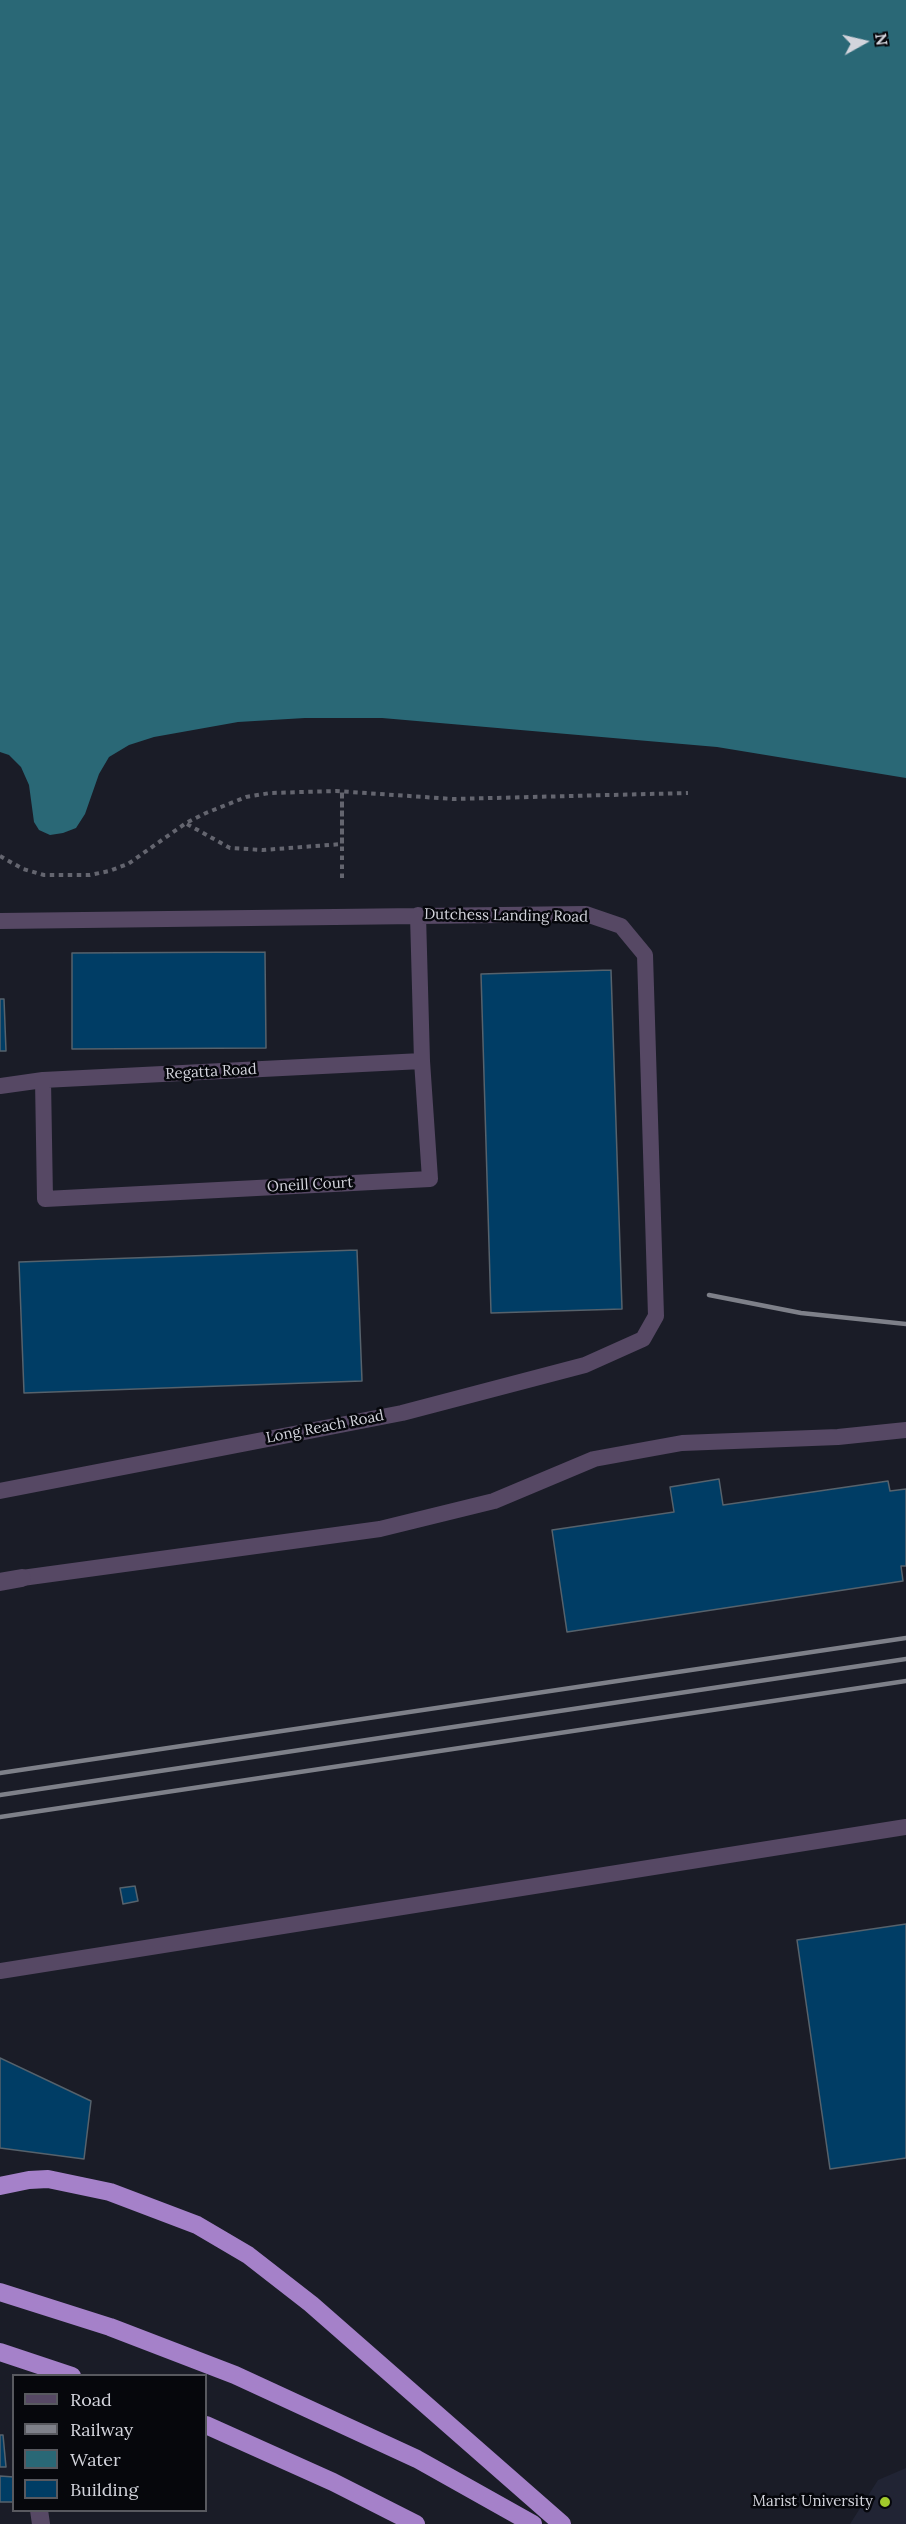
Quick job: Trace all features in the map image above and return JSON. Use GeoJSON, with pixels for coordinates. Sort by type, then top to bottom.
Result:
{"type":"FeatureCollection","features":[{"type":"Feature","properties":{"kind":"highway"},"geometry":{"type":"LineString","coordinates":[[0,2186],[48,2179],[110,2192],[197,2225],[248,2255],[311,2304],[562,2524]]}},
{"type":"Feature","properties":{"kind":"highway"},"geometry":{"type":"LineString","coordinates":[[0,2292],[110,2327],[235,2375],[397,2449],[533,2524]]}},
{"type":"Feature","properties":{"kind":"highway"},"geometry":{"type":"LineString","coordinates":[[0,2352],[66,2374]]}},
{"type":"Feature","properties":{"kind":"highway"},"geometry":{"type":"LineString","coordinates":[[207,2425],[276,2455],[416,2524]]}},
{"type":"Feature","properties":{"kind":"street"},"geometry":{"type":"LineString","coordinates":[[0,1582],[22,1578]]}},
{"type":"Feature","properties":{"kind":"lane","name":"Dutchess Landing Road"},"geometry":{"type":"LineString","coordinates":[[0,921],[586,914],[621,926],[645,955],[656,1316],[644,1339]]}},
{"type":"Feature","properties":{"kind":"lane","name":"Oneill Court"},"geometry":{"type":"LineString","coordinates":[[43,1080],[45,1199],[430,1179],[422,1061],[418,915]]}},
{"type":"Feature","properties":{"kind":"lane","name":"Regatta Road"},"geometry":{"type":"LineString","coordinates":[[0,1086],[43,1080],[422,1061]]}},
{"type":"Feature","properties":{"kind":"lane","name":"Long Reach Road"},"geometry":{"type":"LineString","coordinates":[[0,1491],[402,1413],[585,1365],[644,1339]]}},
{"type":"Feature","properties":{"kind":"lane"},"geometry":{"type":"LineString","coordinates":[[22,1578],[380,1529],[494,1501],[594,1459],[682,1443],[838,1437],[906,1430]]}},
{"type":"Feature","properties":{"kind":"lane"},"geometry":{"type":"LineString","coordinates":[[0,1971],[906,1827]]}},
{"type":"Feature","properties":{"kind":"path"},"geometry":{"type":"LineString","coordinates":[[0,856],[23,869],[44,875],[90,874],[128,864],[186,823],[226,804],[246,797],[292,791],[342,791],[453,799],[688,793]]}},
{"type":"Feature","properties":{"kind":"path"},"geometry":{"type":"LineString","coordinates":[[186,823],[230,848],[263,850],[342,844],[342,791]]}},
{"type":"Feature","properties":{"kind":"path"},"geometry":{"type":"LineString","coordinates":[[342,791],[342,882]]}},
{"type":"Feature","properties":{"kind":"shaded area","name":"Marist University"},"geometry":{"type":"Polygon","coordinates":[[[906,2468],[906,2524],[850,2524],[878,2480],[906,2468]]]}},
{"type":"Feature","properties":{"kind":"water"},"geometry":{"type":"Polygon","coordinates":[[[0,0],[906,0],[906,778],[717,747],[382,718],[305,718],[238,722],[154,737],[129,745],[109,757],[99,774],[85,814],[76,828],[50,835],[39,830],[34,822],[29,785],[21,767],[9,755],[0,752],[0,0]]]}},
{"type":"Feature","properties":{"kind":"building"},"geometry":{"type":"Polygon","coordinates":[[[265,952],[266,1048],[72,1049],[72,953],[265,952]]]}},
{"type":"Feature","properties":{"kind":"building"},"geometry":{"type":"Polygon","coordinates":[[[611,970],[622,1309],[491,1313],[481,974],[611,970]]]}},
{"type":"Feature","properties":{"kind":"building"},"geometry":{"type":"Polygon","coordinates":[[[0,999],[4,999],[6,1051],[0,1051],[0,999]]]}},
{"type":"Feature","properties":{"kind":"building"},"geometry":{"type":"Polygon","coordinates":[[[357,1250],[362,1381],[24,1393],[19,1262],[357,1250]]]}},
{"type":"Feature","properties":{"kind":"building"},"geometry":{"type":"Polygon","coordinates":[[[719,1479],[723,1505],[888,1481],[890,1491],[906,1489],[906,1566],[901,1566],[903,1581],[567,1632],[552,1530],[674,1512],[670,1487],[719,1479]]]}},
{"type":"Feature","properties":{"kind":"building"},"geometry":{"type":"Polygon","coordinates":[[[135,1886],[138,1901],[123,1904],[120,1888],[135,1886]]]}},
{"type":"Feature","properties":{"kind":"building"},"geometry":{"type":"Polygon","coordinates":[[[906,1924],[906,2158],[830,2169],[797,1940],[906,1924]]]}},
{"type":"Feature","properties":{"kind":"building"},"geometry":{"type":"Polygon","coordinates":[[[0,2058],[91,2101],[84,2159],[0,2148],[0,2058]]]}},
{"type":"Feature","properties":{"kind":"building"},"geometry":{"type":"Polygon","coordinates":[[[0,2435],[3,2435],[6,2467],[0,2467],[0,2435]]]}},
{"type":"Feature","properties":{"kind":"building"},"geometry":{"type":"Polygon","coordinates":[[[0,2476],[12,2477],[12,2502],[0,2502],[0,2476]]]}},
{"type":"Feature","properties":{"kind":"railway"},"geometry":{"type":"LineString","coordinates":[[709,1295],[801,1313],[906,1324]]}},
{"type":"Feature","properties":{"kind":"railway"},"geometry":{"type":"LineString","coordinates":[[0,1773],[906,1638]]}},
{"type":"Feature","properties":{"kind":"railway"},"geometry":{"type":"LineString","coordinates":[[0,1795],[906,1659]]}},
{"type":"Feature","properties":{"kind":"railway"},"geometry":{"type":"LineString","coordinates":[[0,1817],[906,1681]]}},
{"type":"Feature","properties":{"kind":"place","name":"Marist University"},"geometry":{"type":"Point","coordinates":[885,2502]}}]}
